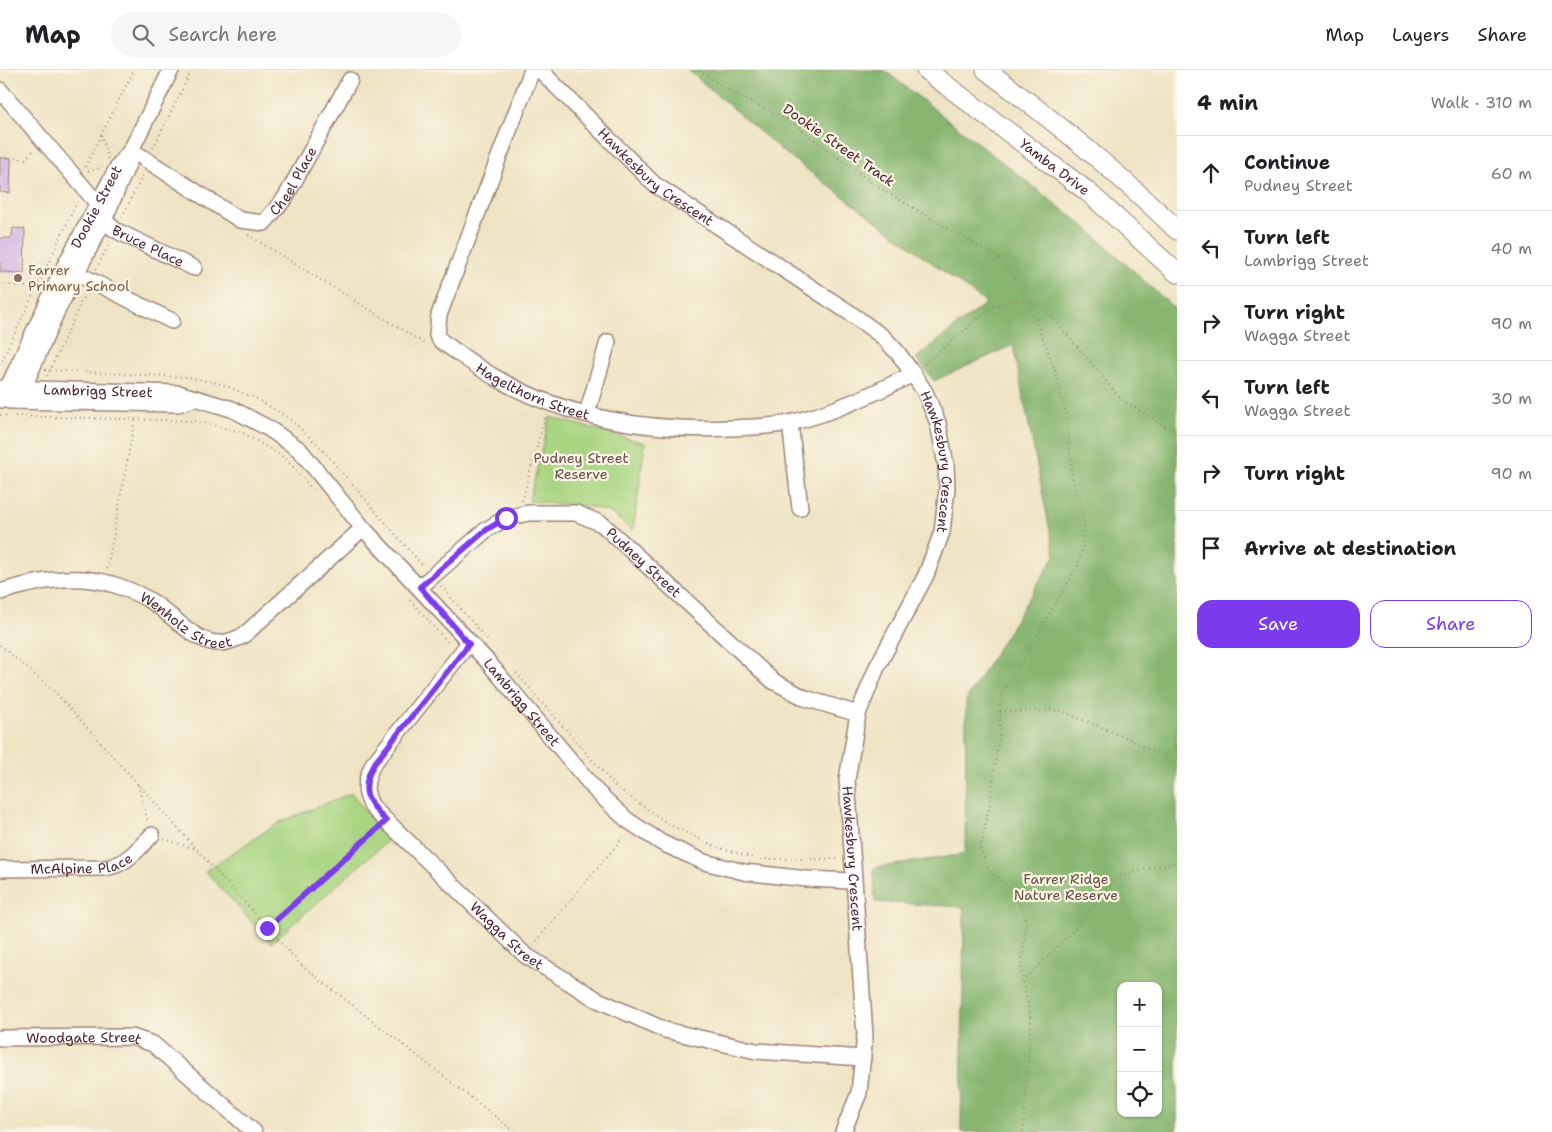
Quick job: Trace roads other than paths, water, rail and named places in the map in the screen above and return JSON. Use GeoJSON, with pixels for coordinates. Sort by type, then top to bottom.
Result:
{"type":"FeatureCollection","features":[{"type":"Feature","properties":{"kind":"main road","name":"Yamba Drive"},"geometry":{"type":"LineString","coordinates":[[926,70],[1088,192],[1177,273]]}},
{"type":"Feature","properties":{"kind":"main road"},"geometry":{"type":"LineString","coordinates":[[940,70],[956,92]]}},
{"type":"Feature","properties":{"kind":"main road"},"geometry":{"type":"LineString","coordinates":[[986,70],[1061,126],[1104,162],[1177,230]]}},
{"type":"Feature","properties":{"kind":"street","name":"Dookie Street"},"geometry":{"type":"LineString","coordinates":[[2,398],[64,267],[121,161],[131,150],[171,70]]}},
{"type":"Feature","properties":{"kind":"street","name":"Hagelthorn Street"},"geometry":{"type":"LineString","coordinates":[[532,70],[437,326],[441,341],[498,379],[549,402],[633,424],[660,428],[708,429],[790,423],[844,404],[913,374]]}},
{"type":"Feature","properties":{"kind":"street","name":"Hawkesbury Crescent"},"geometry":{"type":"LineString","coordinates":[[540,70],[654,184],[870,326],[898,353],[913,374],[925,392],[938,423],[946,465],[946,513],[935,554],[878,667],[858,714],[847,780],[852,880],[863,1002],[863,1058],[859,1093],[843,1132]]}},
{"type":"Feature","properties":{"kind":"street","name":"Cheel Place"},"geometry":{"type":"LineString","coordinates":[[131,150],[240,220],[264,223],[285,198],[350,80]]}},
{"type":"Feature","properties":{"kind":"street"},"geometry":{"type":"LineString","coordinates":[[0,90],[97,203],[110,225]]}},
{"type":"Feature","properties":{"kind":"street","name":"Dookie Street"},"geometry":{"type":"LineString","coordinates":[[21,395],[76,272],[110,225],[129,164],[131,150]]}},
{"type":"Feature","properties":{"kind":"street","name":"Bruce Place"},"geometry":{"type":"LineString","coordinates":[[110,225],[194,268]]}},
{"type":"Feature","properties":{"kind":"street"},"geometry":{"type":"LineString","coordinates":[[76,272],[172,321]]}},
{"type":"Feature","properties":{"kind":"street"},"geometry":{"type":"LineString","coordinates":[[587,413],[608,342]]}},
{"type":"Feature","properties":{"kind":"street","name":"Lambrigg Street"},"geometry":{"type":"LineString","coordinates":[[2,398],[21,395],[40,402],[178,393],[232,409],[268,428],[300,450],[364,528],[420,587],[469,644],[488,662],[597,792],[634,825],[662,843],[704,862],[744,872],[807,879],[852,880]]}},
{"type":"Feature","properties":{"kind":"street"},"geometry":{"type":"LineString","coordinates":[[790,423],[800,508]]}},
{"type":"Feature","properties":{"kind":"street","name":"Pudney Street"},"geometry":{"type":"LineString","coordinates":[[420,587],[486,530],[506,518],[519,513],[576,513],[602,524],[773,681],[805,698],[858,714]]}},
{"type":"Feature","properties":{"kind":"street","name":"Wenholz Street"},"geometry":{"type":"LineString","coordinates":[[0,592],[40,580],[78,578],[104,582],[131,591],[151,601],[197,636],[207,642],[219,644],[243,636],[364,528]]}},
{"type":"Feature","properties":{"kind":"street","name":"Wagga Street"},"geometry":{"type":"LineString","coordinates":[[469,644],[368,774],[365,786],[367,798],[386,821],[525,955],[596,999],[665,1030],[756,1051],[863,1058]]}},
{"type":"Feature","properties":{"kind":"street","name":"McAlpine Place"},"geometry":{"type":"LineString","coordinates":[[0,869],[105,868],[118,866],[127,860],[152,835]]}},
{"type":"Feature","properties":{"kind":"street","name":"Woodgate Street"},"geometry":{"type":"LineString","coordinates":[[0,1038],[132,1037],[144,1040],[153,1044],[254,1132]]}},
{"type":"Feature","properties":{"kind":"place","name":"Farrer Primary School"},"geometry":{"type":"Point","coordinates":[18,278]}},
{"type":"Feature","properties":{"kind":"park label","name":"Pudney Street Reserve"},"geometry":{"type":"Point","coordinates":[581,466]}},
{"type":"Feature","properties":{"kind":"park label","name":"Farrer Ridge Nature Reserve"},"geometry":{"type":"Point","coordinates":[1066,888]}}]}
